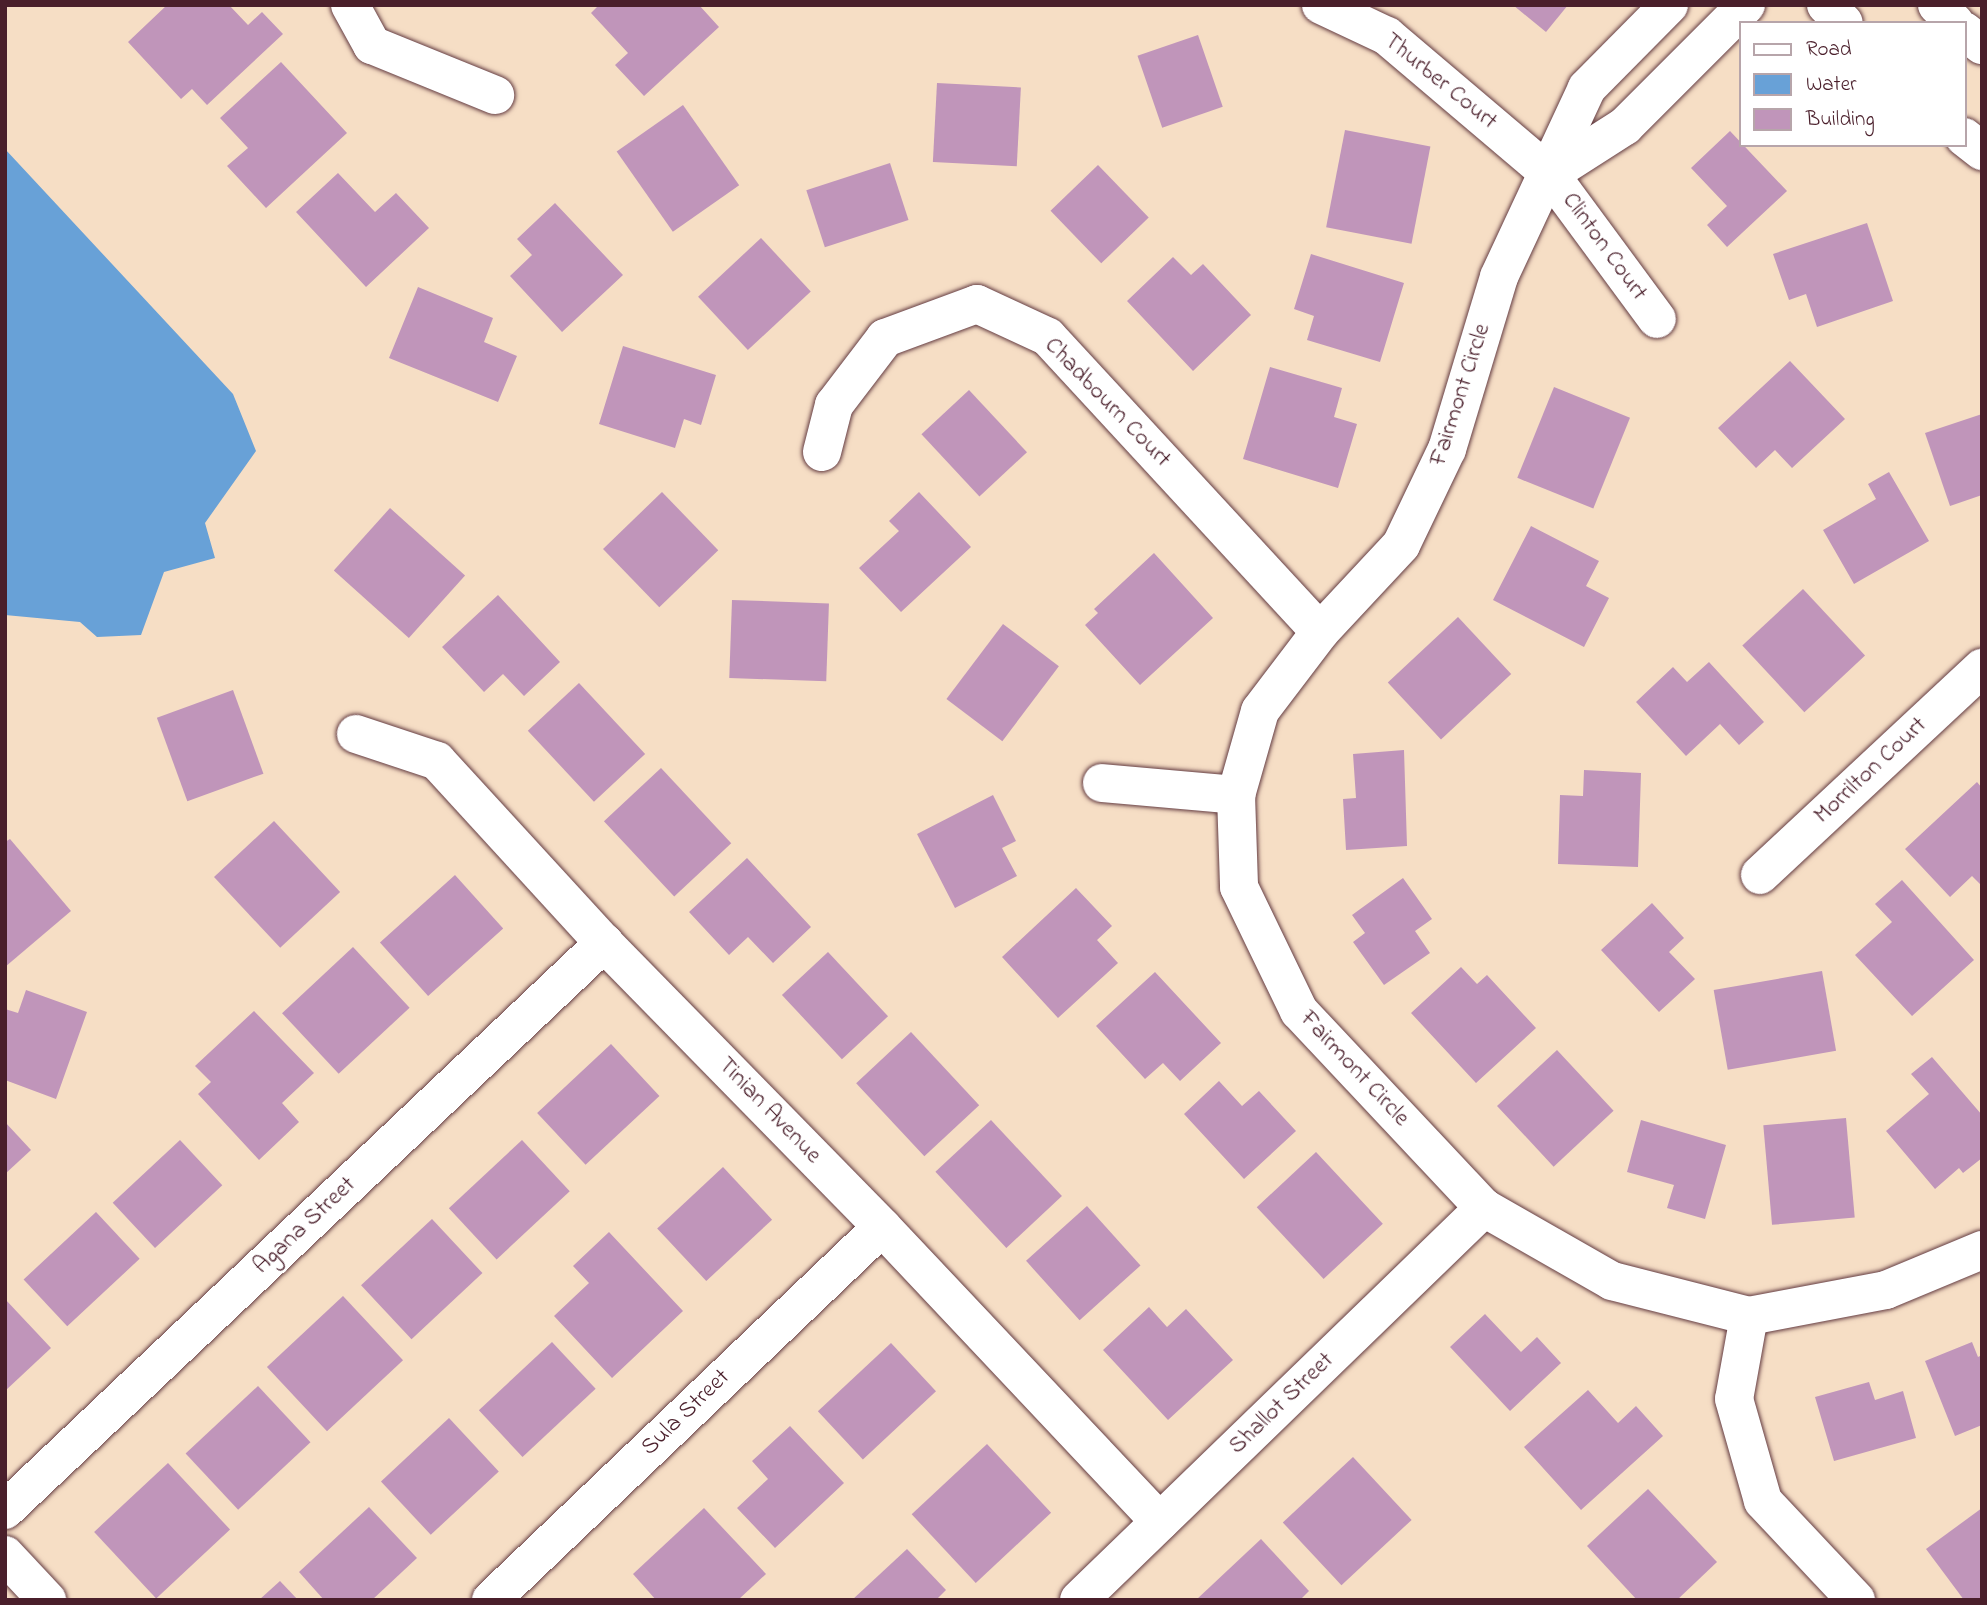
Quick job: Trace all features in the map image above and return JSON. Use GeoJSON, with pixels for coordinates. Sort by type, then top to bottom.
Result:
{"type":"FeatureCollection","features":[{"type":"Feature","properties":{"kind":"street"},"geometry":{"type":"LineString","coordinates":[[350,5],[372,45],[495,95]]}},
{"type":"Feature","properties":{"kind":"street","name":"Thurber Court"},"geometry":{"type":"LineString","coordinates":[[1321,5],[1387,36],[1550,174]]}},
{"type":"Feature","properties":{"kind":"street","name":"Fairmont Circle"},"geometry":{"type":"LineString","coordinates":[[1669,5],[1587,88],[1550,174],[1499,278],[1447,449],[1401,545],[1320,632],[1260,710],[1236,795],[1239,887],[1299,1011],[1484,1208],[1612,1281],[1749,1316],[1886,1290],[1982,1250]]}},
{"type":"Feature","properties":{"kind":"street"},"geometry":{"type":"LineString","coordinates":[[1550,174],[1625,126],[1746,5]]}},
{"type":"Feature","properties":{"kind":"street"},"geometry":{"type":"LineString","coordinates":[[1826,5],[1842,21]]}},
{"type":"Feature","properties":{"kind":"street"},"geometry":{"type":"LineString","coordinates":[[1937,5],[1953,21]]}},
{"type":"Feature","properties":{"kind":"street"},"geometry":{"type":"LineString","coordinates":[[1966,33],[1982,45]]}},
{"type":"Feature","properties":{"kind":"street"},"geometry":{"type":"LineString","coordinates":[[1966,139],[1982,151]]}},
{"type":"Feature","properties":{"kind":"street","name":"Clinton Court"},"geometry":{"type":"LineString","coordinates":[[1550,174],[1657,319]]}},
{"type":"Feature","properties":{"kind":"street","name":"Chadbourn Court"},"geometry":{"type":"LineString","coordinates":[[822,453],[834,405],[885,338],[977,304],[1048,337],[1320,632]]}},
{"type":"Feature","properties":{"kind":"street","name":"Morrilton Court"},"geometry":{"type":"LineString","coordinates":[[1760,875],[1982,668]]}},
{"type":"Feature","properties":{"kind":"street","name":"Tinian Avenue"},"geometry":{"type":"LineString","coordinates":[[356,734],[437,761],[604,943],[882,1227],[1160,1522]]}},
{"type":"Feature","properties":{"kind":"street"},"geometry":{"type":"LineString","coordinates":[[1102,783],[1236,795]]}},
{"type":"Feature","properties":{"kind":"street","name":"Agana Street"},"geometry":{"type":"LineString","coordinates":[[5,1510],[604,943]]}},
{"type":"Feature","properties":{"kind":"street","name":"Shallot Street"},"geometry":{"type":"LineString","coordinates":[[1079,1600],[1484,1208]]}},
{"type":"Feature","properties":{"kind":"street","name":"Sula Street"},"geometry":{"type":"LineString","coordinates":[[491,1600],[882,1227]]}},
{"type":"Feature","properties":{"kind":"street"},"geometry":{"type":"LineString","coordinates":[[1749,1316],[1734,1399],[1763,1501],[1856,1600]]}},
{"type":"Feature","properties":{"kind":"street"},"geometry":{"type":"LineString","coordinates":[[5,1555],[47,1600]]}},
{"type":"Feature","properties":{"kind":"water"},"geometry":{"type":"Polygon","coordinates":[[[5,149],[233,394],[256,451],[205,523],[215,558],[164,572],[141,635],[97,637],[80,622],[5,615],[5,149]]]}},
{"type":"Feature","properties":{"kind":"building"},"geometry":{"type":"Polygon","coordinates":[[[167,5],[229,5],[248,25],[262,12],[283,34],[207,105],[192,89],[181,99],[128,42],[167,5]]]}},
{"type":"Feature","properties":{"kind":"building"},"geometry":{"type":"Polygon","coordinates":[[[599,5],[699,5],[719,27],[644,96],[615,65],[628,53],[591,13],[599,5]]]}},
{"type":"Feature","properties":{"kind":"building"},"geometry":{"type":"Polygon","coordinates":[[[1513,5],[1568,5],[1546,32],[1513,5]]]}},
{"type":"Feature","properties":{"kind":"building"},"geometry":{"type":"Polygon","coordinates":[[[1198,35],[1223,107],[1162,128],[1137,56],[1198,35]]]}},
{"type":"Feature","properties":{"kind":"building"},"geometry":{"type":"Polygon","coordinates":[[[281,62],[347,133],[266,208],[227,166],[248,148],[220,118],[281,62]]]}},
{"type":"Feature","properties":{"kind":"building"},"geometry":{"type":"Polygon","coordinates":[[[937,83],[1021,87],[1017,166],[933,162],[937,83]]]}},
{"type":"Feature","properties":{"kind":"building"},"geometry":{"type":"Polygon","coordinates":[[[683,105],[739,185],[673,232],[617,151],[683,105]]]}},
{"type":"Feature","properties":{"kind":"building"},"geometry":{"type":"Polygon","coordinates":[[[1345,130],[1430,147],[1412,244],[1326,227],[1345,130]]]}},
{"type":"Feature","properties":{"kind":"building"},"geometry":{"type":"Polygon","coordinates":[[[1730,131],[1738,139],[1738,147],[1745,147],[1787,191],[1727,247],[1707,225],[1727,206],[1691,168],[1730,131]]]}},
{"type":"Feature","properties":{"kind":"building"},"geometry":{"type":"Polygon","coordinates":[[[890,163],[909,220],[825,247],[806,190],[890,163]]]}},
{"type":"Feature","properties":{"kind":"building"},"geometry":{"type":"Polygon","coordinates":[[[1098,165],[1149,218],[1101,263],[1051,211],[1098,165]]]}},
{"type":"Feature","properties":{"kind":"building"},"geometry":{"type":"Polygon","coordinates":[[[338,173],[375,212],[396,193],[429,228],[366,287],[296,212],[338,173]]]}},
{"type":"Feature","properties":{"kind":"building"},"geometry":{"type":"Polygon","coordinates":[[[555,203],[623,275],[562,332],[510,276],[532,255],[517,239],[555,203]]]}},
{"type":"Feature","properties":{"kind":"building"},"geometry":{"type":"Polygon","coordinates":[[[1867,223],[1893,301],[1817,327],[1806,294],[1789,300],[1773,254],[1867,223]]]}},
{"type":"Feature","properties":{"kind":"building"},"geometry":{"type":"Polygon","coordinates":[[[761,238],[811,291],[748,350],[698,297],[761,238]]]}},
{"type":"Feature","properties":{"kind":"building"},"geometry":{"type":"Polygon","coordinates":[[[1311,254],[1404,283],[1380,362],[1307,340],[1314,316],[1294,309],[1311,254]]]}},
{"type":"Feature","properties":{"kind":"building"},"geometry":{"type":"Polygon","coordinates":[[[1173,257],[1191,275],[1203,264],[1251,315],[1193,371],[1127,301],[1173,257]]]}},
{"type":"Feature","properties":{"kind":"building"},"geometry":{"type":"Polygon","coordinates":[[[418,287],[493,318],[484,342],[517,356],[498,402],[389,358],[418,287]]]}},
{"type":"Feature","properties":{"kind":"building"},"geometry":{"type":"Polygon","coordinates":[[[623,346],[716,375],[701,425],[684,419],[675,448],[599,424],[623,346]]]}},
{"type":"Feature","properties":{"kind":"building"},"geometry":{"type":"Polygon","coordinates":[[[1790,361],[1845,419],[1792,468],[1775,450],[1756,468],[1718,428],[1790,361]]]}},
{"type":"Feature","properties":{"kind":"building"},"geometry":{"type":"Polygon","coordinates":[[[1270,367],[1342,388],[1334,417],[1357,424],[1338,488],[1243,459],[1270,367]]]}},
{"type":"Feature","properties":{"kind":"building"},"geometry":{"type":"Polygon","coordinates":[[[1554,387],[1630,418],[1593,509],[1517,478],[1554,387]]]}},
{"type":"Feature","properties":{"kind":"building"},"geometry":{"type":"Polygon","coordinates":[[[969,390],[1027,452],[979,496],[921,434],[969,390]]]}},
{"type":"Feature","properties":{"kind":"building"},"geometry":{"type":"Polygon","coordinates":[[[1982,414],[1982,495],[1950,506],[1925,433],[1982,414]]]}},
{"type":"Feature","properties":{"kind":"building"},"geometry":{"type":"Polygon","coordinates":[[[1889,472],[1929,541],[1854,584],[1823,530],[1876,499],[1868,484],[1889,472]]]}},
{"type":"Feature","properties":{"kind":"building"},"geometry":{"type":"Polygon","coordinates":[[[662,492],[718,550],[659,607],[603,549],[662,492]]]}},
{"type":"Feature","properties":{"kind":"building"},"geometry":{"type":"Polygon","coordinates":[[[919,492],[971,547],[901,612],[859,568],[899,531],[889,521],[919,492]]]}},
{"type":"Feature","properties":{"kind":"building"},"geometry":{"type":"Polygon","coordinates":[[[390,508],[465,576],[409,638],[334,570],[390,508]]]}},
{"type":"Feature","properties":{"kind":"building"},"geometry":{"type":"Polygon","coordinates":[[[1531,526],[1599,561],[1586,586],[1609,598],[1584,647],[1493,600],[1531,526]]]}},
{"type":"Feature","properties":{"kind":"building"},"geometry":{"type":"Polygon","coordinates":[[[1154,553],[1213,618],[1140,685],[1085,625],[1098,613],[1094,609],[1154,553]]]}},
{"type":"Feature","properties":{"kind":"building"},"geometry":{"type":"Polygon","coordinates":[[[1803,589],[1865,656],[1804,712],[1742,646],[1803,589]]]}},
{"type":"Feature","properties":{"kind":"building"},"geometry":{"type":"Polygon","coordinates":[[[498,595],[560,662],[524,696],[503,674],[484,692],[442,647],[498,595]]]}},
{"type":"Feature","properties":{"kind":"building"},"geometry":{"type":"Polygon","coordinates":[[[732,600],[829,603],[826,681],[729,678],[732,600]]]}},
{"type":"Feature","properties":{"kind":"building"},"geometry":{"type":"Polygon","coordinates":[[[1458,617],[1511,674],[1441,740],[1388,682],[1458,617]]]}},
{"type":"Feature","properties":{"kind":"building"},"geometry":{"type":"Polygon","coordinates":[[[1003,624],[1059,666],[1002,741],[946,699],[1003,624]]]}},
{"type":"Feature","properties":{"kind":"building"},"geometry":{"type":"Polygon","coordinates":[[[1709,662],[1764,722],[1739,745],[1720,724],[1686,756],[1636,702],[1673,667],[1687,682],[1709,662]]]}},
{"type":"Feature","properties":{"kind":"building"},"geometry":{"type":"Polygon","coordinates":[[[579,683],[645,754],[594,802],[528,731],[579,683]]]}},
{"type":"Feature","properties":{"kind":"building"},"geometry":{"type":"Polygon","coordinates":[[[233,690],[263,774],[187,801],[157,718],[233,690]]]}},
{"type":"Feature","properties":{"kind":"building"},"geometry":{"type":"Polygon","coordinates":[[[1404,750],[1407,846],[1346,850],[1343,799],[1356,798],[1353,754],[1404,750]]]}},
{"type":"Feature","properties":{"kind":"building"},"geometry":{"type":"Polygon","coordinates":[[[661,768],[731,843],[674,897],[604,821],[661,768]]]}},
{"type":"Feature","properties":{"kind":"building"},"geometry":{"type":"Polygon","coordinates":[[[1584,770],[1641,773],[1638,867],[1558,864],[1560,795],[1583,796],[1584,770]]]}},
{"type":"Feature","properties":{"kind":"building"},"geometry":{"type":"Polygon","coordinates":[[[1977,782],[1982,788],[1982,886],[1972,876],[1950,897],[1905,849],[1977,782]]]}},
{"type":"Feature","properties":{"kind":"building"},"geometry":{"type":"Polygon","coordinates":[[[993,795],[1016,841],[1002,848],[1017,876],[955,908],[917,834],[993,795]]]}},
{"type":"Feature","properties":{"kind":"building"},"geometry":{"type":"Polygon","coordinates":[[[274,821],[340,892],[280,948],[214,877],[274,821]]]}},
{"type":"Feature","properties":{"kind":"building"},"geometry":{"type":"Polygon","coordinates":[[[10,839],[71,911],[5,967],[5,842],[10,839]]]}},
{"type":"Feature","properties":{"kind":"building"},"geometry":{"type":"Polygon","coordinates":[[[747,858],[811,927],[773,963],[748,937],[729,955],[689,912],[747,858]]]}},
{"type":"Feature","properties":{"kind":"building"},"geometry":{"type":"Polygon","coordinates":[[[455,875],[503,929],[428,996],[380,943],[455,875]]]}},
{"type":"Feature","properties":{"kind":"building"},"geometry":{"type":"Polygon","coordinates":[[[1403,878],[1432,919],[1415,931],[1430,953],[1384,985],[1353,942],[1365,933],[1352,915],[1403,878]]]}},
{"type":"Feature","properties":{"kind":"building"},"geometry":{"type":"Polygon","coordinates":[[[1902,880],[1974,960],[1912,1016],[1855,955],[1892,922],[1875,904],[1902,880]]]}},
{"type":"Feature","properties":{"kind":"building"},"geometry":{"type":"Polygon","coordinates":[[[1076,888],[1112,926],[1097,940],[1118,963],[1058,1018],[1002,957],[1076,888]]]}},
{"type":"Feature","properties":{"kind":"building"},"geometry":{"type":"Polygon","coordinates":[[[1652,903],[1684,938],[1669,952],[1695,979],[1659,1012],[1601,950],[1652,903]]]}},
{"type":"Feature","properties":{"kind":"building"},"geometry":{"type":"Polygon","coordinates":[[[353,947],[410,1008],[339,1074],[282,1013],[353,947]]]}},
{"type":"Feature","properties":{"kind":"building"},"geometry":{"type":"Polygon","coordinates":[[[828,952],[888,1016],[842,1059],[782,995],[828,952]]]}},
{"type":"Feature","properties":{"kind":"building"},"geometry":{"type":"Polygon","coordinates":[[[1461,967],[1477,984],[1487,975],[1536,1028],[1476,1083],[1411,1013],[1461,967]]]}},
{"type":"Feature","properties":{"kind":"building"},"geometry":{"type":"Polygon","coordinates":[[[1822,971],[1836,1051],[1728,1070],[1714,990],[1822,971]]]}},
{"type":"Feature","properties":{"kind":"building"},"geometry":{"type":"Polygon","coordinates":[[[1155,972],[1221,1043],[1180,1081],[1163,1063],[1145,1079],[1096,1026],[1155,972]]]}},
{"type":"Feature","properties":{"kind":"building"},"geometry":{"type":"Polygon","coordinates":[[[26,990],[87,1012],[56,1099],[5,1080],[5,1009],[18,1013],[26,990]]]}},
{"type":"Feature","properties":{"kind":"building"},"geometry":{"type":"Polygon","coordinates":[[[254,1011],[314,1073],[282,1103],[299,1122],[259,1160],[198,1094],[211,1082],[195,1066],[254,1011]]]}},
{"type":"Feature","properties":{"kind":"building"},"geometry":{"type":"Polygon","coordinates":[[[911,1032],[979,1105],[924,1156],[856,1083],[911,1032]]]}},
{"type":"Feature","properties":{"kind":"building"},"geometry":{"type":"Polygon","coordinates":[[[611,1044],[659,1096],[586,1165],[537,1113],[611,1044]]]}},
{"type":"Feature","properties":{"kind":"building"},"geometry":{"type":"Polygon","coordinates":[[[1557,1050],[1614,1111],[1554,1167],[1497,1106],[1557,1050]]]}},
{"type":"Feature","properties":{"kind":"building"},"geometry":{"type":"Polygon","coordinates":[[[1932,1057],[1982,1115],[1982,1158],[1963,1173],[1959,1168],[1935,1189],[1886,1131],[1929,1094],[1911,1074],[1932,1057]]]}},
{"type":"Feature","properties":{"kind":"building"},"geometry":{"type":"Polygon","coordinates":[[[1219,1081],[1242,1106],[1259,1091],[1296,1131],[1244,1179],[1184,1114],[1219,1081]]]}},
{"type":"Feature","properties":{"kind":"building"},"geometry":{"type":"Polygon","coordinates":[[[1846,1118],[1855,1218],[1772,1225],[1763,1125],[1846,1118]]]}},
{"type":"Feature","properties":{"kind":"building"},"geometry":{"type":"Polygon","coordinates":[[[991,1120],[1062,1196],[1006,1248],[935,1172],[991,1120]]]}},
{"type":"Feature","properties":{"kind":"building"},"geometry":{"type":"Polygon","coordinates":[[[1641,1120],[1726,1145],[1705,1219],[1667,1208],[1674,1185],[1627,1172],[1641,1120]]]}},
{"type":"Feature","properties":{"kind":"building"},"geometry":{"type":"Polygon","coordinates":[[[5,1122],[31,1150],[5,1174],[5,1122]]]}},
{"type":"Feature","properties":{"kind":"building"},"geometry":{"type":"Polygon","coordinates":[[[180,1140],[222,1185],[155,1248],[113,1203],[180,1140]]]}},
{"type":"Feature","properties":{"kind":"building"},"geometry":{"type":"Polygon","coordinates":[[[522,1140],[570,1191],[497,1259],[449,1208],[522,1140]]]}},
{"type":"Feature","properties":{"kind":"building"},"geometry":{"type":"Polygon","coordinates":[[[1316,1152],[1383,1224],[1324,1279],[1257,1207],[1316,1152]]]}},
{"type":"Feature","properties":{"kind":"building"},"geometry":{"type":"Polygon","coordinates":[[[723,1167],[772,1220],[706,1281],[657,1228],[723,1167]]]}},
{"type":"Feature","properties":{"kind":"building"},"geometry":{"type":"Polygon","coordinates":[[[1087,1206],[1141,1265],[1080,1320],[1026,1261],[1087,1206]]]}},
{"type":"Feature","properties":{"kind":"building"},"geometry":{"type":"Polygon","coordinates":[[[96,1212],[140,1259],[67,1326],[24,1280],[96,1212]]]}},
{"type":"Feature","properties":{"kind":"building"},"geometry":{"type":"Polygon","coordinates":[[[432,1219],[482,1273],[412,1339],[361,1285],[432,1219]]]}},
{"type":"Feature","properties":{"kind":"building"},"geometry":{"type":"Polygon","coordinates":[[[609,1232],[683,1311],[612,1378],[554,1316],[589,1283],[573,1266],[609,1232]]]}},
{"type":"Feature","properties":{"kind":"building"},"geometry":{"type":"Polygon","coordinates":[[[343,1296],[403,1360],[327,1431],[267,1367],[343,1296]]]}},
{"type":"Feature","properties":{"kind":"building"},"geometry":{"type":"Polygon","coordinates":[[[5,1299],[51,1348],[5,1391],[5,1299]]]}},
{"type":"Feature","properties":{"kind":"building"},"geometry":{"type":"Polygon","coordinates":[[[1149,1307],[1167,1327],[1186,1309],[1233,1360],[1168,1420],[1103,1350],[1149,1307]]]}},
{"type":"Feature","properties":{"kind":"building"},"geometry":{"type":"Polygon","coordinates":[[[1485,1314],[1521,1352],[1537,1337],[1561,1363],[1510,1411],[1450,1347],[1485,1314]]]}},
{"type":"Feature","properties":{"kind":"building"},"geometry":{"type":"Polygon","coordinates":[[[552,1342],[596,1389],[523,1457],[479,1410],[552,1342]]]}},
{"type":"Feature","properties":{"kind":"building"},"geometry":{"type":"Polygon","coordinates":[[[1972,1342],[1978,1357],[1982,1355],[1982,1425],[1955,1436],[1925,1361],[1972,1342]]]}},
{"type":"Feature","properties":{"kind":"building"},"geometry":{"type":"Polygon","coordinates":[[[891,1343],[936,1391],[863,1459],[818,1411],[891,1343]]]}},
{"type":"Feature","properties":{"kind":"building"},"geometry":{"type":"Polygon","coordinates":[[[1869,1382],[1875,1400],[1903,1391],[1916,1438],[1834,1461],[1815,1397],[1869,1382]]]}},
{"type":"Feature","properties":{"kind":"building"},"geometry":{"type":"Polygon","coordinates":[[[258,1386],[311,1442],[238,1510],[186,1454],[258,1386]]]}},
{"type":"Feature","properties":{"kind":"building"},"geometry":{"type":"Polygon","coordinates":[[[1588,1390],[1618,1423],[1636,1406],[1663,1436],[1581,1510],[1524,1447],[1588,1390]]]}},
{"type":"Feature","properties":{"kind":"building"},"geometry":{"type":"Polygon","coordinates":[[[449,1418],[499,1471],[431,1535],[381,1481],[449,1418]]]}},
{"type":"Feature","properties":{"kind":"building"},"geometry":{"type":"Polygon","coordinates":[[[790,1426],[844,1483],[775,1548],[737,1508],[768,1479],[752,1461],[790,1426]]]}},
{"type":"Feature","properties":{"kind":"building"},"geometry":{"type":"Polygon","coordinates":[[[987,1444],[1051,1513],[976,1583],[912,1514],[987,1444]]]}},
{"type":"Feature","properties":{"kind":"building"},"geometry":{"type":"Polygon","coordinates":[[[1353,1457],[1412,1520],[1341,1585],[1283,1522],[1353,1457]]]}},
{"type":"Feature","properties":{"kind":"building"},"geometry":{"type":"Polygon","coordinates":[[[168,1463],[230,1530],[156,1598],[94,1532],[168,1463]]]}},
{"type":"Feature","properties":{"kind":"building"},"geometry":{"type":"Polygon","coordinates":[[[1648,1489],[1717,1562],[1677,1600],[1637,1600],[1587,1546],[1648,1489]]]}},
{"type":"Feature","properties":{"kind":"building"},"geometry":{"type":"Polygon","coordinates":[[[369,1507],[417,1558],[372,1600],[324,1600],[299,1572],[369,1507]]]}},
{"type":"Feature","properties":{"kind":"building"},"geometry":{"type":"Polygon","coordinates":[[[704,1508],[766,1574],[738,1600],[656,1600],[633,1574],[704,1508]]]}},
{"type":"Feature","properties":{"kind":"building"},"geometry":{"type":"Polygon","coordinates":[[[1982,1508],[1982,1600],[1964,1600],[1926,1549],[1982,1508]]]}},
{"type":"Feature","properties":{"kind":"building"},"geometry":{"type":"Polygon","coordinates":[[[1261,1539],[1309,1591],[1300,1600],[1196,1600],[1261,1539]]]}},
{"type":"Feature","properties":{"kind":"building"},"geometry":{"type":"Polygon","coordinates":[[[907,1549],[946,1590],[936,1600],[852,1600],[907,1549]]]}},
{"type":"Feature","properties":{"kind":"building"},"geometry":{"type":"Polygon","coordinates":[[[280,1581],[298,1600],[259,1600],[280,1581]]]}}]}
